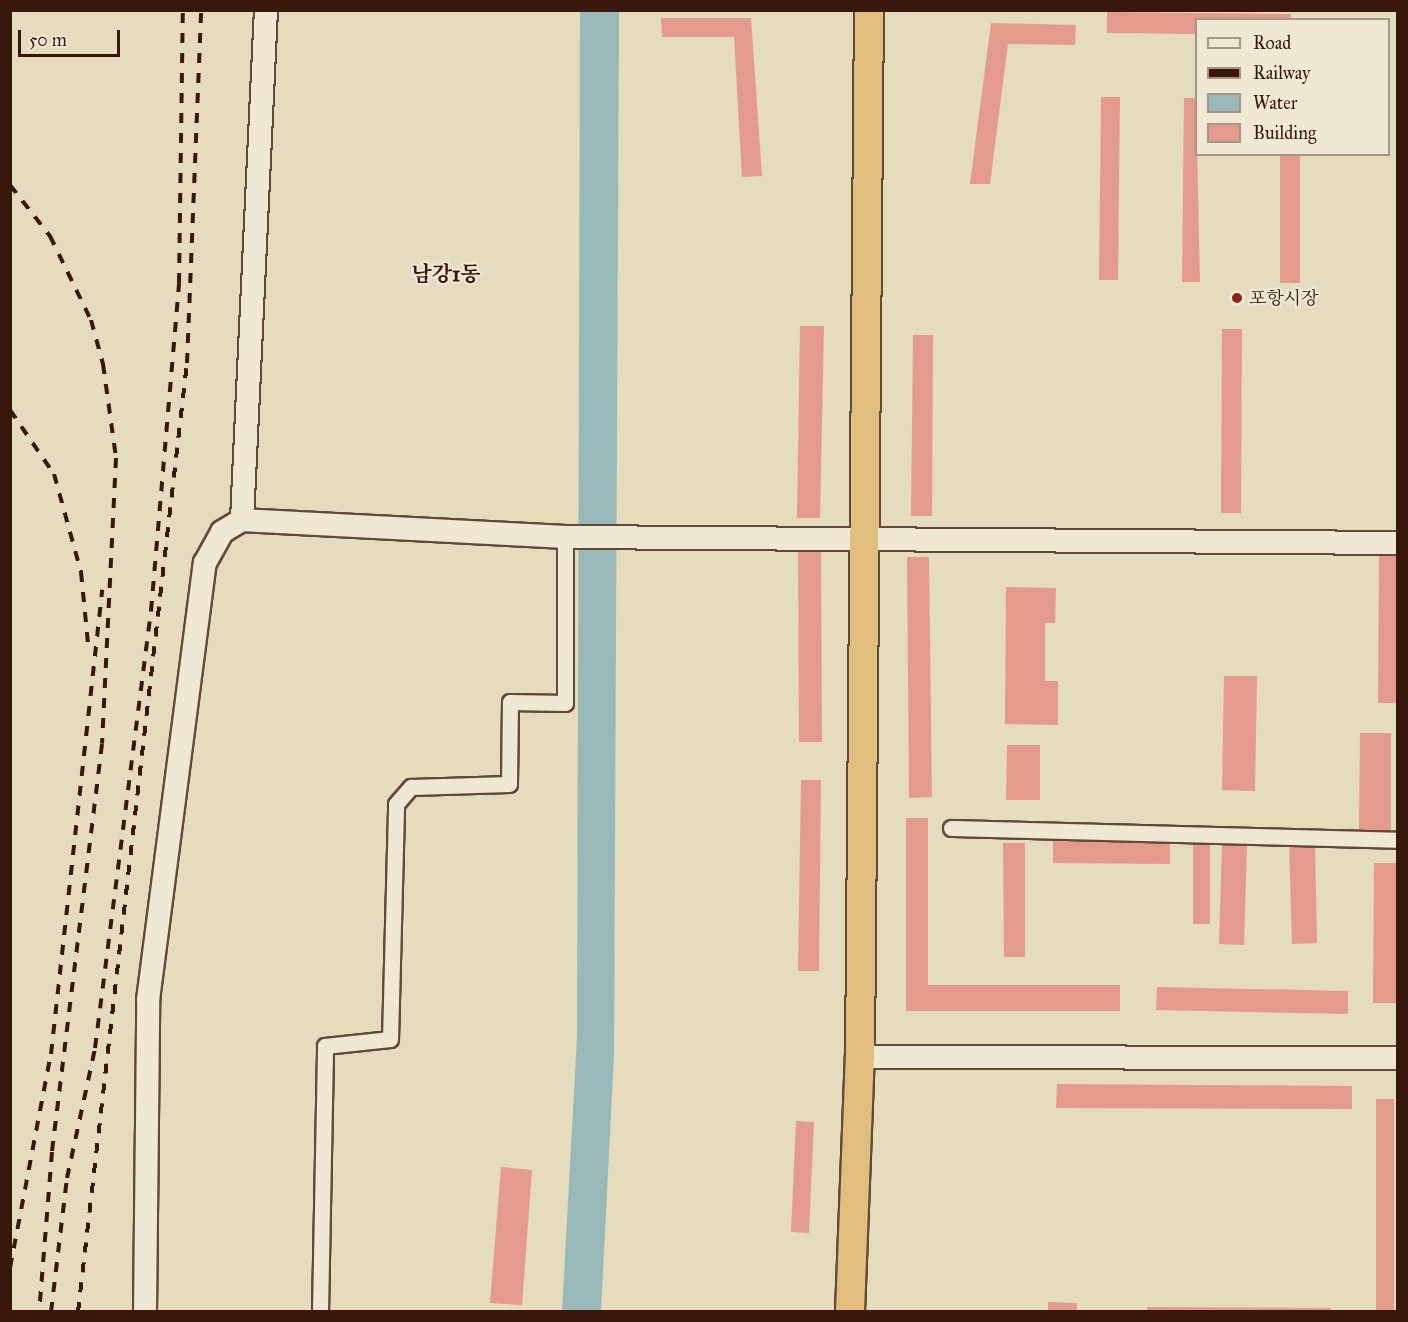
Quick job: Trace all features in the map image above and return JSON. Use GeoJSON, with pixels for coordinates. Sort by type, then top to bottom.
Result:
{"type":"FeatureCollection","features":[{"type":"Feature","properties":{"kind":"highway"},"geometry":{"type":"LineString","coordinates":[[850,1311],[860,1057],[869,10]]}},
{"type":"Feature","properties":{"kind":"street"},"geometry":{"type":"LineString","coordinates":[[242,520],[266,10]]}},
{"type":"Feature","properties":{"kind":"street"},"geometry":{"type":"LineString","coordinates":[[145,1311],[148,1000],[205,563],[222,532],[242,520],[565,537],[1398,543]]}},
{"type":"Feature","properties":{"kind":"street"},"geometry":{"type":"LineString","coordinates":[[320,1311],[325,1046],[390,1039],[396,804],[411,787],[509,784],[510,702],[565,702],[565,537]]}},
{"type":"Feature","properties":{"kind":"street"},"geometry":{"type":"LineString","coordinates":[[951,828],[1398,840]]}},
{"type":"Feature","properties":{"kind":"street"},"geometry":{"type":"LineString","coordinates":[[860,1057],[1398,1058]]}},
{"type":"Feature","properties":{"kind":"water"},"geometry":{"type":"Polygon","coordinates":[[[619,10],[614,1055],[601,1311],[562,1312],[577,1037],[580,11],[619,10]]]}},
{"type":"Feature","properties":{"kind":"building"},"geometry":{"type":"Polygon","coordinates":[[[1107,12],[1291,14],[1291,18],[1195,18],[1195,34],[1107,33],[1107,12]]]}},
{"type":"Feature","properties":{"kind":"building"},"geometry":{"type":"Polygon","coordinates":[[[661,18],[751,18],[762,176],[742,177],[734,37],[662,37],[661,18]]]}},
{"type":"Feature","properties":{"kind":"building"},"geometry":{"type":"Polygon","coordinates":[[[991,23],[1076,25],[1075,45],[1008,44],[990,184],[970,184],[991,23]]]}},
{"type":"Feature","properties":{"kind":"building"},"geometry":{"type":"Polygon","coordinates":[[[1101,97],[1120,97],[1118,280],[1099,280],[1101,97]]]}},
{"type":"Feature","properties":{"kind":"building"},"geometry":{"type":"Polygon","coordinates":[[[1184,98],[1195,98],[1200,282],[1182,282],[1184,98]]]}},
{"type":"Feature","properties":{"kind":"building"},"geometry":{"type":"Polygon","coordinates":[[[1280,156],[1300,156],[1300,283],[1280,283],[1280,156]]]}},
{"type":"Feature","properties":{"kind":"building"},"geometry":{"type":"Polygon","coordinates":[[[800,326],[824,326],[820,518],[797,518],[800,326]]]}},
{"type":"Feature","properties":{"kind":"building"},"geometry":{"type":"Polygon","coordinates":[[[1222,329],[1242,329],[1241,513],[1221,513],[1222,329]]]}},
{"type":"Feature","properties":{"kind":"building"},"geometry":{"type":"Polygon","coordinates":[[[913,335],[933,335],[932,516],[911,516],[913,335]]]}},
{"type":"Feature","properties":{"kind":"building"},"geometry":{"type":"Polygon","coordinates":[[[798,552],[821,552],[822,742],[799,742],[798,552]]]}},
{"type":"Feature","properties":{"kind":"building"},"geometry":{"type":"Polygon","coordinates":[[[1379,556],[1398,556],[1398,703],[1378,703],[1379,556]]]}},
{"type":"Feature","properties":{"kind":"building"},"geometry":{"type":"Polygon","coordinates":[[[907,557],[929,557],[932,797],[909,798],[907,557]]]}},
{"type":"Feature","properties":{"kind":"building"},"geometry":{"type":"Polygon","coordinates":[[[1006,587],[1056,588],[1055,623],[1045,623],[1045,681],[1058,681],[1058,725],[1005,724],[1006,587]]]}},
{"type":"Feature","properties":{"kind":"building"},"geometry":{"type":"Polygon","coordinates":[[[1224,676],[1257,676],[1255,791],[1222,790],[1224,676]]]}},
{"type":"Feature","properties":{"kind":"building"},"geometry":{"type":"Polygon","coordinates":[[[1360,733],[1391,733],[1391,831],[1359,831],[1360,733]]]}},
{"type":"Feature","properties":{"kind":"building"},"geometry":{"type":"Polygon","coordinates":[[[1007,745],[1040,745],[1040,800],[1006,800],[1007,745]]]}},
{"type":"Feature","properties":{"kind":"building"},"geometry":{"type":"Polygon","coordinates":[[[801,780],[821,780],[819,971],[798,971],[801,780]]]}},
{"type":"Feature","properties":{"kind":"building"},"geometry":{"type":"Polygon","coordinates":[[[906,818],[928,818],[928,985],[1120,985],[1120,1011],[906,1011],[906,818]]]}},
{"type":"Feature","properties":{"kind":"building"},"geometry":{"type":"Polygon","coordinates":[[[1053,835],[1170,836],[1170,864],[1053,863],[1053,835]]]}},
{"type":"Feature","properties":{"kind":"building"},"geometry":{"type":"Polygon","coordinates":[[[1315,840],[1317,943],[1292,944],[1289,841],[1315,840]]]}},
{"type":"Feature","properties":{"kind":"building"},"geometry":{"type":"Polygon","coordinates":[[[1193,841],[1210,841],[1210,924],[1193,924],[1193,841]]]}},
{"type":"Feature","properties":{"kind":"building"},"geometry":{"type":"Polygon","coordinates":[[[1003,843],[1025,843],[1025,957],[1004,957],[1003,843]]]}},
{"type":"Feature","properties":{"kind":"building"},"geometry":{"type":"Polygon","coordinates":[[[1222,843],[1247,844],[1244,945],[1219,944],[1222,843]]]}},
{"type":"Feature","properties":{"kind":"building"},"geometry":{"type":"Polygon","coordinates":[[[1374,863],[1398,863],[1397,1003],[1373,1003],[1374,863]]]}},
{"type":"Feature","properties":{"kind":"building"},"geometry":{"type":"Polygon","coordinates":[[[1157,987],[1348,991],[1348,1014],[1156,1010],[1157,987]]]}},
{"type":"Feature","properties":{"kind":"building"},"geometry":{"type":"Polygon","coordinates":[[[1057,1084],[1352,1086],[1352,1109],[1056,1108],[1057,1084]]]}},
{"type":"Feature","properties":{"kind":"building"},"geometry":{"type":"Polygon","coordinates":[[[1376,1099],[1394,1099],[1394,1312],[1376,1312],[1376,1099]]]}},
{"type":"Feature","properties":{"kind":"building"},"geometry":{"type":"Polygon","coordinates":[[[796,1121],[814,1122],[809,1233],[791,1232],[796,1121]]]}},
{"type":"Feature","properties":{"kind":"building"},"geometry":{"type":"Polygon","coordinates":[[[501,1167],[532,1170],[522,1305],[490,1303],[501,1167]]]}},
{"type":"Feature","properties":{"kind":"building"},"geometry":{"type":"Polygon","coordinates":[[[1048,1302],[1077,1303],[1077,1312],[1048,1312],[1048,1302]]]}},
{"type":"Feature","properties":{"kind":"building"},"geometry":{"type":"Polygon","coordinates":[[[1147,1307],[1331,1308],[1331,1312],[1147,1312],[1147,1307]]]}},
{"type":"Feature","properties":{"kind":"railway"},"geometry":{"type":"LineString","coordinates":[[51,1312],[67,1178],[95,1048],[151,611],[179,283],[183,10]]}},
{"type":"Feature","properties":{"kind":"railway"},"geometry":{"type":"LineString","coordinates":[[78,1312],[187,363],[201,10]]}},
{"type":"Feature","properties":{"kind":"railway"},"geometry":{"type":"LineString","coordinates":[[10,185],[50,236],[91,320],[103,364],[116,458],[102,744],[52,1152],[39,1312]]}},
{"type":"Feature","properties":{"kind":"railway"},"geometry":{"type":"LineString","coordinates":[[10,410],[54,474],[81,572],[88,644]]}},
{"type":"Feature","properties":{"kind":"railway"},"geometry":{"type":"LineString","coordinates":[[10,1268],[51,1054],[102,590]]}},
{"type":"Feature","properties":{"kind":"place","name":"포항시장"},"geometry":{"type":"Point","coordinates":[1237,298]}},
{"type":"Feature","properties":{"kind":"district","name":"남강1동"},"geometry":{"type":"Point","coordinates":[446,274]}}]}
